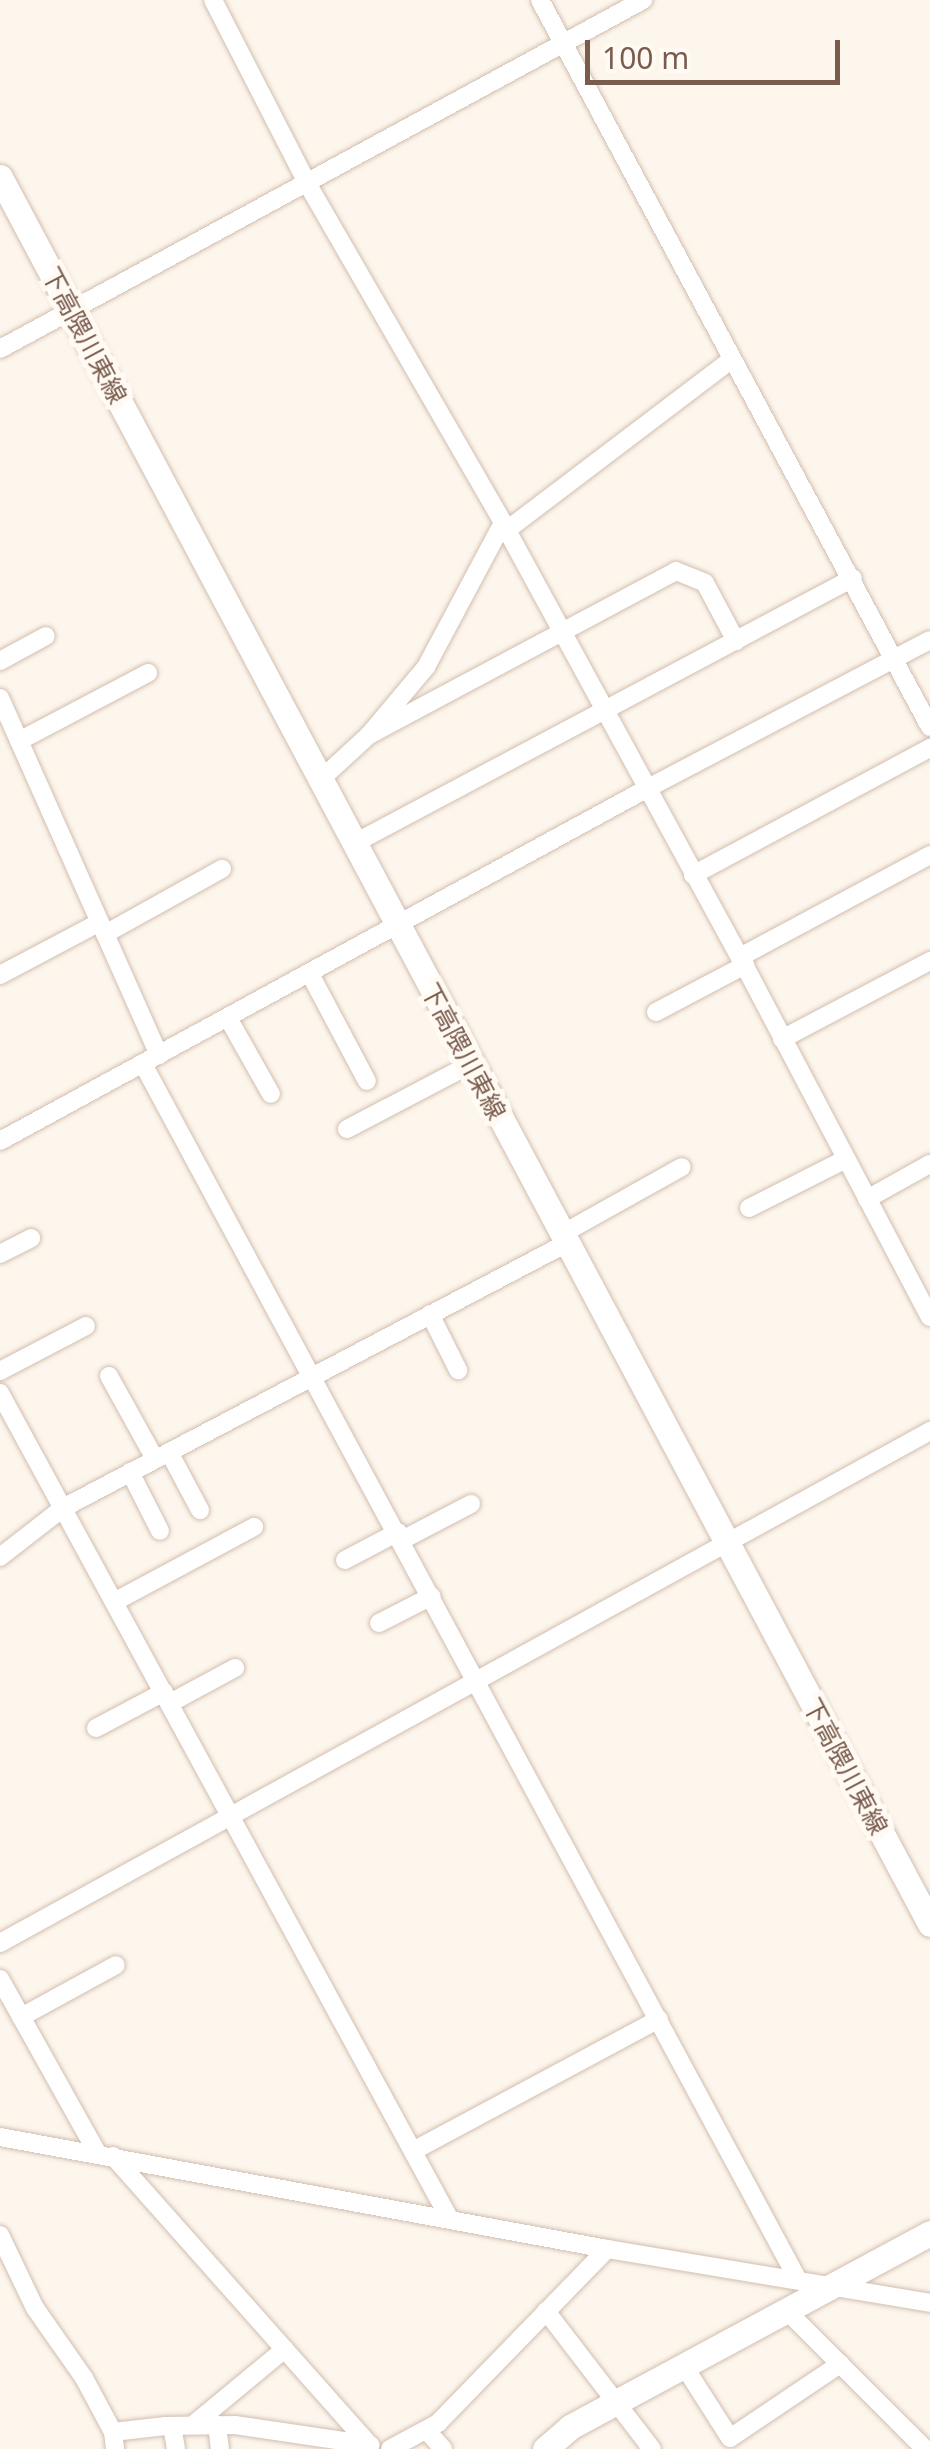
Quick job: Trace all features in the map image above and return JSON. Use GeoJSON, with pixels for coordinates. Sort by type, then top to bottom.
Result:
{"type":"FeatureCollection","features":[{"type":"Feature","properties":{"kind":"main road","name":"下高隈川東線"},"geometry":{"type":"LineString","coordinates":[[0,178],[930,1924]]}},
{"type":"Feature","properties":{"kind":"main road"},"geometry":{"type":"LineString","coordinates":[[545,2449],[570,2427],[930,2234]]}},
{"type":"Feature","properties":{"kind":"street"},"geometry":{"type":"LineString","coordinates":[[213,0],[307,182],[505,526],[648,788],[930,1316]]}},
{"type":"Feature","properties":{"kind":"street"},"geometry":{"type":"LineString","coordinates":[[540,0],[930,727]]}},
{"type":"Feature","properties":{"kind":"street"},"geometry":{"type":"LineString","coordinates":[[0,348],[643,0]]}},
{"type":"Feature","properties":{"kind":"street"},"geometry":{"type":"LineString","coordinates":[[319,781],[369,735],[426,667],[505,526],[732,360]]}},
{"type":"Feature","properties":{"kind":"street"},"geometry":{"type":"LineString","coordinates":[[369,735],[676,571],[706,584],[736,641]]}},
{"type":"Feature","properties":{"kind":"street"},"geometry":{"type":"LineString","coordinates":[[354,844],[853,578]]}},
{"type":"Feature","properties":{"kind":"street"},"geometry":{"type":"LineString","coordinates":[[0,661],[46,636]]}},
{"type":"Feature","properties":{"kind":"street"},"geometry":{"type":"LineString","coordinates":[[0,1141],[648,788],[930,640]]}},
{"type":"Feature","properties":{"kind":"street"},"geometry":{"type":"LineString","coordinates":[[20,742],[148,673]]}},
{"type":"Feature","properties":{"kind":"street"},"geometry":{"type":"LineString","coordinates":[[0,698],[5,723],[20,742],[102,928],[151,1060],[312,1375],[798,2280]]}},
{"type":"Feature","properties":{"kind":"street"},"geometry":{"type":"LineString","coordinates":[[693,875],[930,748]]}},
{"type":"Feature","properties":{"kind":"street"},"geometry":{"type":"LineString","coordinates":[[656,1012],[930,855]]}},
{"type":"Feature","properties":{"kind":"street"},"geometry":{"type":"LineString","coordinates":[[0,975],[222,869]]}},
{"type":"Feature","properties":{"kind":"street"},"geometry":{"type":"LineString","coordinates":[[782,1040],[930,961]]}},
{"type":"Feature","properties":{"kind":"street"},"geometry":{"type":"LineString","coordinates":[[310,974],[368,1081]]}},
{"type":"Feature","properties":{"kind":"street"},"geometry":{"type":"LineString","coordinates":[[228,1018],[271,1094]]}},
{"type":"Feature","properties":{"kind":"street"},"geometry":{"type":"LineString","coordinates":[[346,1129],[471,1064]]}},
{"type":"Feature","properties":{"kind":"street"},"geometry":{"type":"LineString","coordinates":[[749,1208],[846,1159]]}},
{"type":"Feature","properties":{"kind":"street"},"geometry":{"type":"LineString","coordinates":[[867,1199],[930,1164]]}},
{"type":"Feature","properties":{"kind":"street"},"geometry":{"type":"LineString","coordinates":[[0,1557],[62,1508],[430,1314],[682,1167]]}},
{"type":"Feature","properties":{"kind":"street"},"geometry":{"type":"LineString","coordinates":[[0,1254],[31,1238]]}},
{"type":"Feature","properties":{"kind":"street"},"geometry":{"type":"LineString","coordinates":[[430,1314],[458,1370]]}},
{"type":"Feature","properties":{"kind":"street"},"geometry":{"type":"LineString","coordinates":[[0,1372],[86,1326]]}},
{"type":"Feature","properties":{"kind":"street"},"geometry":{"type":"LineString","coordinates":[[109,1376],[200,1510]]}},
{"type":"Feature","properties":{"kind":"street"},"geometry":{"type":"LineString","coordinates":[[0,1393],[450,2218]]}},
{"type":"Feature","properties":{"kind":"street"},"geometry":{"type":"LineString","coordinates":[[0,1435],[18,1426]]}},
{"type":"Feature","properties":{"kind":"street"},"geometry":{"type":"LineString","coordinates":[[0,1944],[930,1431]]}},
{"type":"Feature","properties":{"kind":"street"},"geometry":{"type":"LineString","coordinates":[[130,1472],[160,1531]]}},
{"type":"Feature","properties":{"kind":"street"},"geometry":{"type":"LineString","coordinates":[[344,1560],[471,1504]]}},
{"type":"Feature","properties":{"kind":"street"},"geometry":{"type":"LineString","coordinates":[[114,1602],[254,1527]]}},
{"type":"Feature","properties":{"kind":"street"},"geometry":{"type":"LineString","coordinates":[[379,1623],[432,1596]]}},
{"type":"Feature","properties":{"kind":"street"},"geometry":{"type":"LineString","coordinates":[[96,1728],[235,1668]]}},
{"type":"Feature","properties":{"kind":"street"},"geometry":{"type":"LineString","coordinates":[[21,2017],[116,1965]]}},
{"type":"Feature","properties":{"kind":"street"},"geometry":{"type":"LineString","coordinates":[[0,1979],[105,2155],[379,2447]]}},
{"type":"Feature","properties":{"kind":"street"},"geometry":{"type":"LineString","coordinates":[[413,2152],[659,2019]]}},
{"type":"Feature","properties":{"kind":"street"},"geometry":{"type":"LineString","coordinates":[[0,2137],[607,2249],[930,2303]]}},
{"type":"Feature","properties":{"kind":"street"},"geometry":{"type":"LineString","coordinates":[[0,2235],[35,2308],[84,2378],[114,2441],[172,2426],[217,2425],[320,2444],[379,2447],[427,2431],[607,2249]]}},
{"type":"Feature","properties":{"kind":"street"},"geometry":{"type":"LineString","coordinates":[[787,2311],[925,2449]]}},
{"type":"Feature","properties":{"kind":"street"},"geometry":{"type":"LineString","coordinates":[[546,2312],[652,2449]]}},
{"type":"Feature","properties":{"kind":"street"},"geometry":{"type":"LineString","coordinates":[[194,2426],[284,2349]]}},
{"type":"Feature","properties":{"kind":"street"},"geometry":{"type":"LineString","coordinates":[[684,2366],[729,2444],[840,2364]]}},
{"type":"Feature","properties":{"kind":"street"},"geometry":{"type":"LineString","coordinates":[[217,2425],[220,2449]]}},
{"type":"Feature","properties":{"kind":"street"},"geometry":{"type":"LineString","coordinates":[[172,2426],[176,2449]]}},
{"type":"Feature","properties":{"kind":"street"},"geometry":{"type":"LineString","coordinates":[[427,2431],[442,2449]]}}]}
